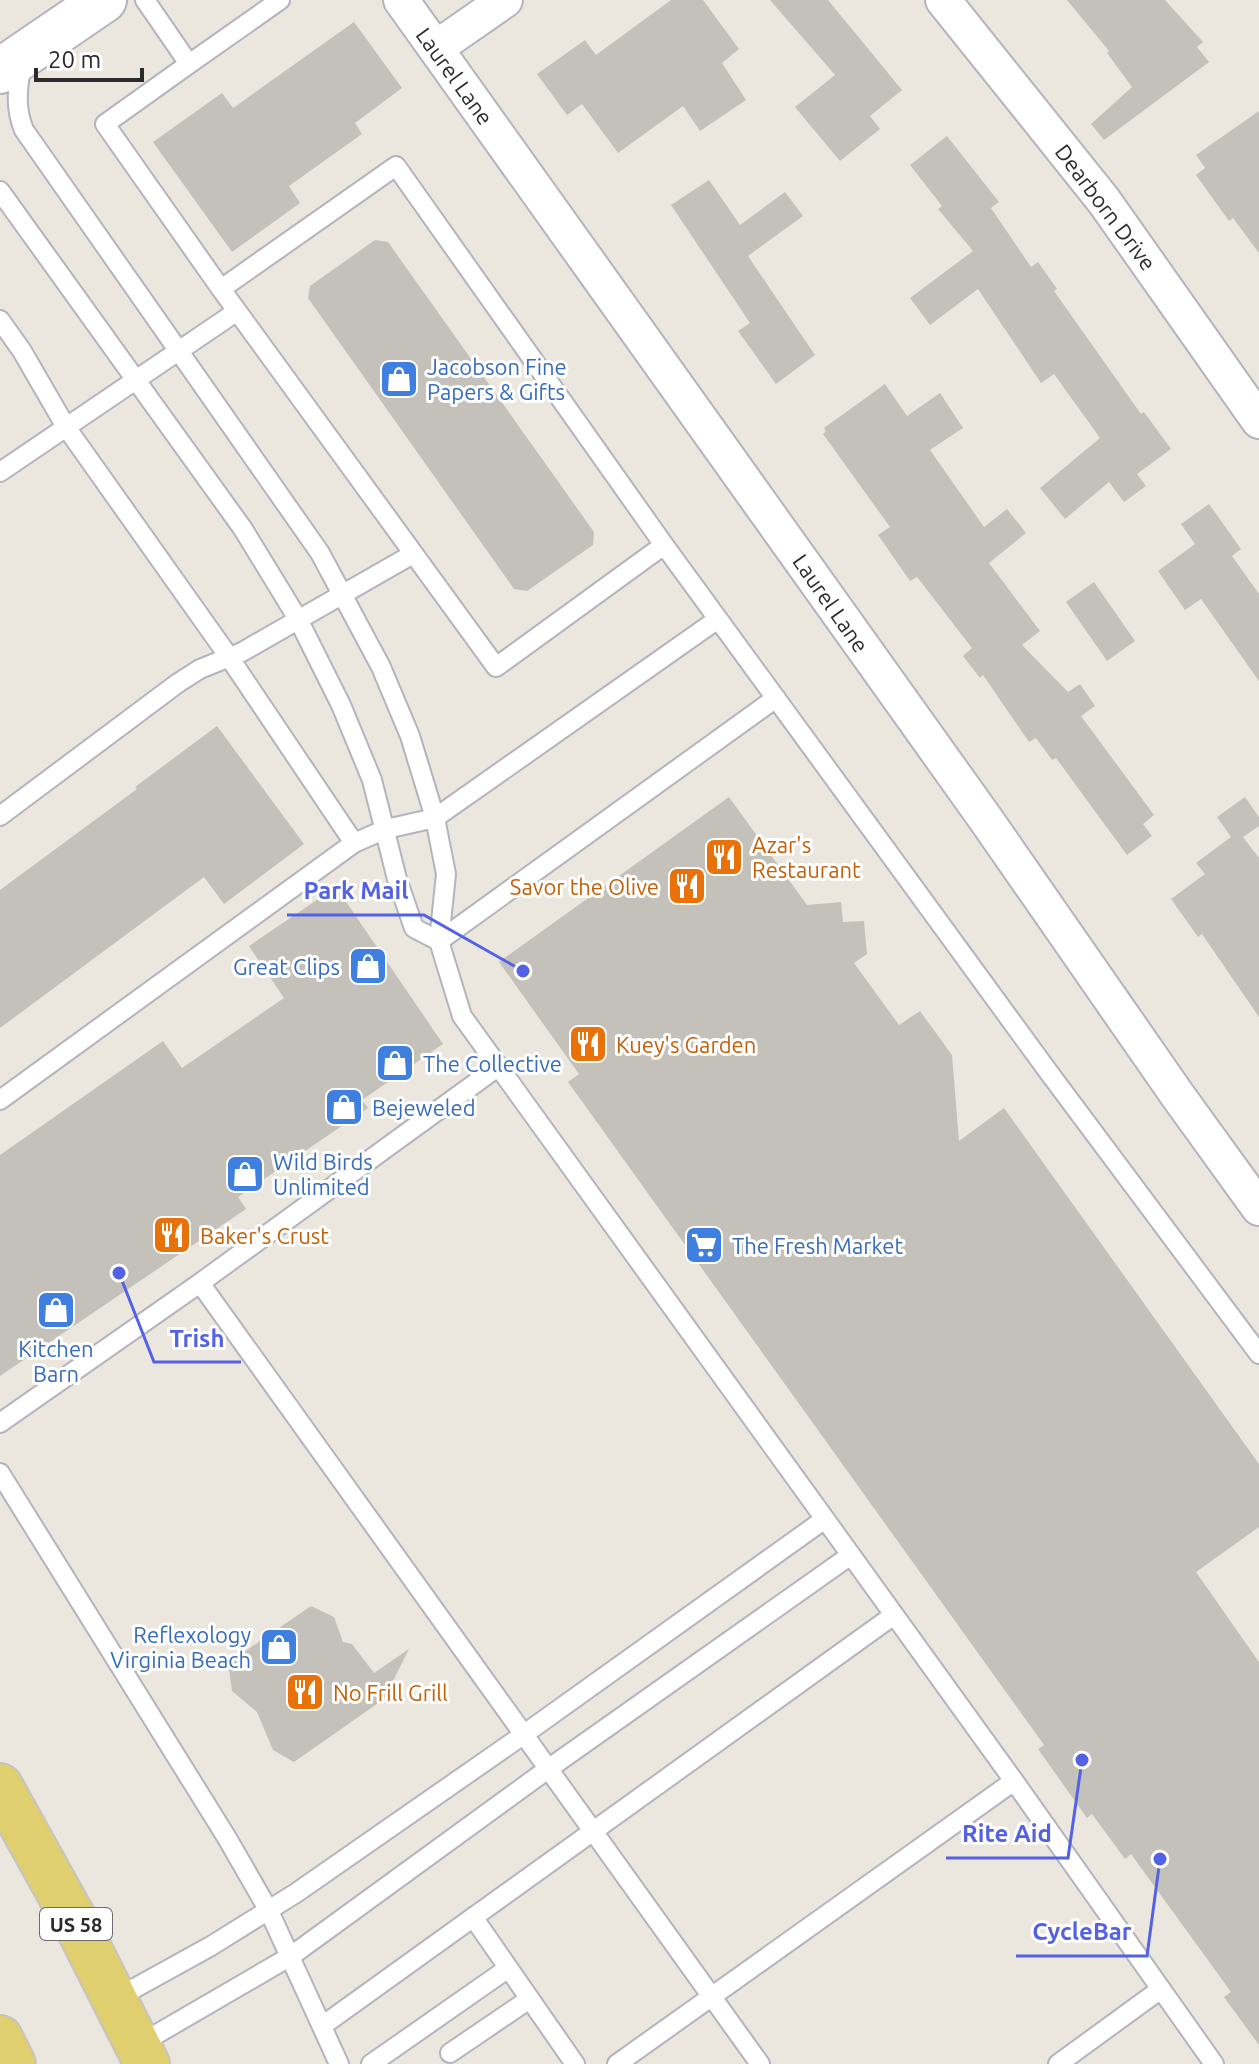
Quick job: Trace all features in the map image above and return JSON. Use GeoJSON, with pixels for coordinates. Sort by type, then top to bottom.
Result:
{"type":"FeatureCollection","features":[{"type":"Feature","properties":{"kind":"main road"},"geometry":{"type":"LineString","coordinates":[[12,63],[104,0]]}},
{"type":"Feature","properties":{"kind":"main road","name":"US 58"},"geometry":{"type":"LineString","coordinates":[[0,1786],[142,2055]]}},
{"type":"Feature","properties":{"kind":"main road"},"geometry":{"type":"LineString","coordinates":[[0,2038],[13,2064]]}},
{"type":"Feature","properties":{"kind":"street","name":"Laurel Lane"},"geometry":{"type":"LineString","coordinates":[[401,0],[1259,1208]]}},
{"type":"Feature","properties":{"kind":"street"},"geometry":{"type":"LineString","coordinates":[[436,48],[505,0]]}},
{"type":"Feature","properties":{"kind":"street","name":"Dearborn Drive"},"geometry":{"type":"LineString","coordinates":[[943,0],[1104,201],[1259,421]]}},
{"type":"Feature","properties":{"kind":"lane"},"geometry":{"type":"LineString","coordinates":[[145,0],[189,64]]}},
{"type":"Feature","properties":{"kind":"lane"},"geometry":{"type":"LineString","coordinates":[[280,0],[105,124],[236,312],[496,667],[664,545]]}},
{"type":"Feature","properties":{"kind":"lane"},"geometry":{"type":"LineString","coordinates":[[12,63],[18,115],[24,130],[320,553],[381,667],[410,736],[435,818],[446,874],[439,941],[462,1016],[1014,1781],[1214,2064]]}},
{"type":"Feature","properties":{"kind":"lane"},"geometry":{"type":"LineString","coordinates":[[221,289],[396,166],[664,545],[1050,1074],[1259,1354]]}},
{"type":"Feature","properties":{"kind":"lane"},"geometry":{"type":"LineString","coordinates":[[0,191],[243,529],[298,619],[341,705],[372,780],[397,879],[414,928],[439,941]]}},
{"type":"Feature","properties":{"kind":"lane"},"geometry":{"type":"LineString","coordinates":[[0,472],[236,312]]}},
{"type":"Feature","properties":{"kind":"lane"},"geometry":{"type":"LineString","coordinates":[[0,320],[66,427],[229,657],[354,843]]}},
{"type":"Feature","properties":{"kind":"lane"},"geometry":{"type":"LineString","coordinates":[[0,816],[200,669],[229,657],[413,554]]}},
{"type":"Feature","properties":{"kind":"lane"},"geometry":{"type":"LineString","coordinates":[[0,1100],[354,843],[386,829],[435,818],[718,619]]}},
{"type":"Feature","properties":{"kind":"lane"},"geometry":{"type":"LineString","coordinates":[[439,941],[776,698]]}},
{"type":"Feature","properties":{"kind":"lane"},"geometry":{"type":"LineString","coordinates":[[0,1423],[200,1283],[499,1066]]}},
{"type":"Feature","properties":{"kind":"lane"},"geometry":{"type":"LineString","coordinates":[[200,1283],[760,2064]]}},
{"type":"Feature","properties":{"kind":"lane"},"geometry":{"type":"LineString","coordinates":[[0,1473],[227,1838],[269,1911],[339,2064]]}},
{"type":"Feature","properties":{"kind":"lane"},"geometry":{"type":"LineString","coordinates":[[115,1999],[269,1911],[523,1735],[825,1519]]}},
{"type":"Feature","properties":{"kind":"lane"},"geometry":{"type":"LineString","coordinates":[[142,2055],[291,1956],[548,1769],[851,1555]]}},
{"type":"Feature","properties":{"kind":"lane"},"geometry":{"type":"LineString","coordinates":[[322,2026],[894,1615]]}},
{"type":"Feature","properties":{"kind":"lane"},"geometry":{"type":"LineString","coordinates":[[617,2064],[1014,1781]]}},
{"type":"Feature","properties":{"kind":"lane"},"geometry":{"type":"LineString","coordinates":[[473,1917],[575,2064]]}},
{"type":"Feature","properties":{"kind":"lane"},"geometry":{"type":"LineString","coordinates":[[371,2064],[507,1969]]}},
{"type":"Feature","properties":{"kind":"lane"},"geometry":{"type":"LineString","coordinates":[[1058,2064],[1161,1989]]}},
{"type":"Feature","properties":{"kind":"lane"},"geometry":{"type":"LineString","coordinates":[[450,2053],[528,2000]]}},
{"type":"Feature","properties":{"kind":"building"},"geometry":{"type":"Polygon","coordinates":[[[671,0],[703,0],[739,49],[722,63],[746,100],[700,131],[683,106],[618,153],[582,104],[567,115],[537,74],[585,40],[596,55],[671,0]]]}},
{"type":"Feature","properties":{"kind":"building"},"geometry":{"type":"Polygon","coordinates":[[[770,0],[828,0],[902,90],[870,116],[880,129],[840,161],[795,107],[835,75],[770,0]]]}},
{"type":"Feature","properties":{"kind":"building"},"geometry":{"type":"Polygon","coordinates":[[[1067,0],[1165,0],[1203,42],[1197,47],[1209,62],[1104,140],[1091,124],[1132,87],[1107,53],[1109,51],[1067,0]]]}},
{"type":"Feature","properties":{"kind":"building"},"geometry":{"type":"Polygon","coordinates":[[[354,22],[402,88],[355,123],[362,134],[289,186],[300,203],[232,252],[153,142],[222,93],[233,108],[354,22]]]}},
{"type":"Feature","properties":{"kind":"building"},"geometry":{"type":"Polygon","coordinates":[[[1259,111],[1259,253],[1233,218],[1229,221],[1196,175],[1205,168],[1196,155],[1259,111]]]}},
{"type":"Feature","properties":{"kind":"building"},"geometry":{"type":"Polygon","coordinates":[[[947,136],[999,202],[991,208],[1031,267],[1038,262],[1057,289],[1054,291],[1141,414],[1144,412],[1171,449],[1137,474],[1146,486],[1124,502],[1109,482],[1065,519],[1040,488],[1100,438],[1054,374],[1041,383],[978,289],[930,325],[910,298],[973,251],[938,209],[942,206],[910,165],[947,136]]]}},
{"type":"Feature","properties":{"kind":"building"},"geometry":{"type":"Polygon","coordinates":[[[709,180],[740,225],[785,192],[803,216],[748,256],[815,355],[776,384],[738,331],[750,323],[671,205],[709,180]]]}},
{"type":"Feature","properties":{"kind":"building"},"geometry":{"type":"Polygon","coordinates":[[[375,240],[388,242],[594,532],[593,545],[527,591],[514,589],[308,298],[310,286],[375,240]]]}},
{"type":"Feature","properties":{"kind":"building"},"geometry":{"type":"Polygon","coordinates":[[[885,384],[907,416],[940,393],[963,428],[930,450],[984,527],[1007,509],[1026,533],[989,563],[1040,631],[1022,645],[1068,692],[1080,684],[1095,706],[1081,716],[1154,815],[1143,824],[1152,836],[1127,855],[1056,758],[1052,760],[1036,738],[1029,742],[983,675],[980,678],[963,656],[972,648],[917,577],[910,581],[878,535],[890,527],[823,434],[826,431],[824,428],[885,384]]]}},
{"type":"Feature","properties":{"kind":"building"},"geometry":{"type":"Polygon","coordinates":[[[1209,504],[1241,549],[1232,556],[1259,594],[1259,681],[1201,599],[1185,610],[1158,571],[1195,544],[1181,524],[1209,504]]]}},
{"type":"Feature","properties":{"kind":"building"},"geometry":{"type":"Polygon","coordinates":[[[1094,582],[1135,641],[1107,661],[1066,602],[1094,582]]]}},
{"type":"Feature","properties":{"kind":"building"},"geometry":{"type":"Polygon","coordinates":[[[217,726],[304,844],[224,904],[204,877],[0,1028],[0,890],[217,726]]]}},
{"type":"Feature","properties":{"kind":"building"},"geometry":{"type":"Polygon","coordinates":[[[729,797],[807,905],[841,902],[843,922],[864,921],[867,954],[854,963],[899,1025],[920,1011],[952,1055],[959,1141],[1004,1108],[1259,1464],[1259,1527],[1196,1572],[1259,1662],[1259,2045],[1224,1997],[1231,1992],[1131,1854],[1125,1859],[1092,1814],[1087,1818],[1038,1749],[1044,1745],[568,1082],[579,1074],[499,962],[729,797]]]}},
{"type":"Feature","properties":{"kind":"building"},"geometry":{"type":"Polygon","coordinates":[[[1245,797],[1259,817],[1259,826],[1243,837],[1259,858],[1259,1017],[1202,934],[1198,937],[1171,899],[1205,874],[1196,863],[1231,837],[1217,817],[1245,797]]]}},
{"type":"Feature","properties":{"kind":"building"},"geometry":{"type":"Polygon","coordinates":[[[336,887],[443,1044],[362,1100],[368,1108],[238,1197],[246,1209],[0,1376],[0,1155],[163,1041],[182,1068],[284,998],[249,946],[336,887]]]}},
{"type":"Feature","properties":{"kind":"building"},"geometry":{"type":"Polygon","coordinates":[[[311,1606],[334,1617],[343,1642],[352,1644],[374,1673],[409,1649],[384,1699],[294,1762],[273,1750],[257,1712],[232,1691],[228,1663],[311,1606]]]}},
{"type":"Feature","properties":{"kind":"place","name":"Jacobson Fine Papers & Gifts"},"geometry":{"type":"Point","coordinates":[399,379]}},
{"type":"Feature","properties":{"kind":"place","name":"Azar's Restaurant"},"geometry":{"type":"Point","coordinates":[724,857]}},
{"type":"Feature","properties":{"kind":"place","name":"Savor the Olive"},"geometry":{"type":"Point","coordinates":[687,886]}},
{"type":"Feature","properties":{"kind":"place","name":"Great Clips"},"geometry":{"type":"Point","coordinates":[368,966]}},
{"type":"Feature","properties":{"kind":"place","name":"Park Mail"},"geometry":{"type":"Point","coordinates":[523,971]}},
{"type":"Feature","properties":{"kind":"place","name":"Kuey's Garden"},"geometry":{"type":"Point","coordinates":[588,1044]}},
{"type":"Feature","properties":{"kind":"place","name":"The Collective"},"geometry":{"type":"Point","coordinates":[395,1063]}},
{"type":"Feature","properties":{"kind":"place","name":"Bejeweled"},"geometry":{"type":"Point","coordinates":[344,1107]}},
{"type":"Feature","properties":{"kind":"place","name":"Wild Birds Unlimited"},"geometry":{"type":"Point","coordinates":[245,1174]}},
{"type":"Feature","properties":{"kind":"place","name":"Baker's Crust"},"geometry":{"type":"Point","coordinates":[172,1235]}},
{"type":"Feature","properties":{"kind":"place","name":"The Fresh Market"},"geometry":{"type":"Point","coordinates":[704,1245]}},
{"type":"Feature","properties":{"kind":"place","name":"Trish"},"geometry":{"type":"Point","coordinates":[119,1273]}},
{"type":"Feature","properties":{"kind":"place","name":"Kitchen Barn"},"geometry":{"type":"Point","coordinates":[56,1310]}},
{"type":"Feature","properties":{"kind":"place","name":"Reflexology Virginia Beach"},"geometry":{"type":"Point","coordinates":[279,1647]}},
{"type":"Feature","properties":{"kind":"place","name":"No Frill Grill"},"geometry":{"type":"Point","coordinates":[305,1692]}},
{"type":"Feature","properties":{"kind":"place","name":"Rite Aid"},"geometry":{"type":"Point","coordinates":[1082,1760]}},
{"type":"Feature","properties":{"kind":"place","name":"CycleBar"},"geometry":{"type":"Point","coordinates":[1160,1859]}}]}
